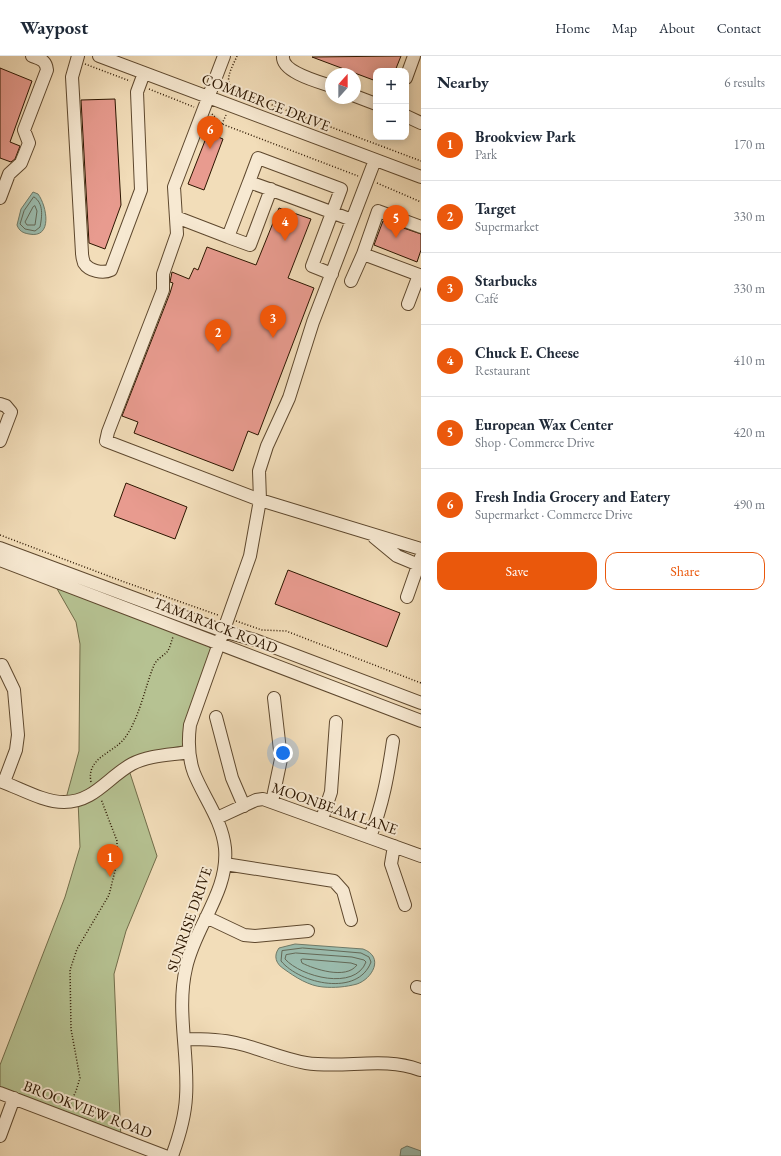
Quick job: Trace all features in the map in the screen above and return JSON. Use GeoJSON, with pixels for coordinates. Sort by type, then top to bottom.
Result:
{"type":"FeatureCollection","features":[{"type":"Feature","properties":{"kind":"street"},"geometry":{"type":"LineString","coordinates":[[0,198],[9,174],[21,163],[29,143],[24,130],[47,70],[46,64],[43,60],[34,56]]}},
{"type":"Feature","properties":{"kind":"street"},"geometry":{"type":"LineString","coordinates":[[78,56],[72,77],[82,253],[84,262],[90,268],[102,272],[111,270],[140,197],[141,190],[136,92],[144,73]]}},
{"type":"Feature","properties":{"kind":"street"},"geometry":{"type":"LineString","coordinates":[[224,56],[174,187],[177,234],[163,274],[163,290],[108,432],[106,441],[260,500],[421,549]]}},
{"type":"Feature","properties":{"kind":"street"},"geometry":{"type":"LineString","coordinates":[[283,56],[286,66],[292,71],[325,84]]}},
{"type":"Feature","properties":{"kind":"street"},"geometry":{"type":"LineString","coordinates":[[409,70],[414,56]]}},
{"type":"Feature","properties":{"kind":"street","name":"COMMERCE DRIVE"},"geometry":{"type":"LineString","coordinates":[[105,57],[375,160],[420,173]]}},
{"type":"Feature","properties":{"kind":"street"},"geometry":{"type":"LineString","coordinates":[[361,98],[373,103]]}},
{"type":"Feature","properties":{"kind":"street"},"geometry":{"type":"LineString","coordinates":[[409,117],[421,123]]}},
{"type":"Feature","properties":{"kind":"street"},"geometry":{"type":"LineString","coordinates":[[228,237],[258,158],[341,189],[312,266],[332,274]]}},
{"type":"Feature","properties":{"kind":"street","name":"SUNRISE DRIVE"},"geometry":{"type":"LineString","coordinates":[[172,1156],[182,1132],[186,1097],[183,993],[186,967],[219,889],[224,864],[225,848],[217,818],[194,774],[189,752],[190,725],[250,556],[260,500],[259,471],[267,446],[296,377],[313,322],[375,160]]}},
{"type":"Feature","properties":{"kind":"street"},"geometry":{"type":"LineString","coordinates":[[249,182],[352,220]]}},
{"type":"Feature","properties":{"kind":"street"},"geometry":{"type":"LineString","coordinates":[[176,217],[250,245],[271,190]]}},
{"type":"Feature","properties":{"kind":"street"},"geometry":{"type":"LineString","coordinates":[[352,281],[378,211],[421,227]]}},
{"type":"Feature","properties":{"kind":"street"},"geometry":{"type":"LineString","coordinates":[[362,254],[420,272],[408,304]]}},
{"type":"Feature","properties":{"kind":"street"},"geometry":{"type":"LineString","coordinates":[[0,404],[6,406],[11,412],[0,441]]}},
{"type":"Feature","properties":{"kind":"street"},"geometry":{"type":"LineString","coordinates":[[372,535],[397,556],[420,562],[407,597]]}},
{"type":"Feature","properties":{"kind":"street","name":"TAMARACK ROAD"},"geometry":{"type":"LineString","coordinates":[[0,548],[223,631],[248,638],[421,703]]}},
{"type":"Feature","properties":{"kind":"street","name":"TAMARACK ROAD"},"geometry":{"type":"LineString","coordinates":[[0,560],[421,721]]}},
{"type":"Feature","properties":{"kind":"street"},"geometry":{"type":"LineString","coordinates":[[2,665],[14,690],[18,735],[16,750],[2,781],[55,801],[78,800],[96,793],[124,769],[143,759],[189,752]]}},
{"type":"Feature","properties":{"kind":"street"},"geometry":{"type":"LineString","coordinates":[[272,802],[281,759],[274,698]]}},
{"type":"Feature","properties":{"kind":"street"},"geometry":{"type":"LineString","coordinates":[[216,716],[232,778],[244,806]]}},
{"type":"Feature","properties":{"kind":"street"},"geometry":{"type":"LineString","coordinates":[[322,819],[331,792],[336,722]]}},
{"type":"Feature","properties":{"kind":"street"},"geometry":{"type":"LineString","coordinates":[[370,837],[384,796],[393,741]]}},
{"type":"Feature","properties":{"kind":"street","name":"MOONBEAM LANE"},"geometry":{"type":"LineString","coordinates":[[217,818],[263,799],[322,819],[421,856]]}},
{"type":"Feature","properties":{"kind":"street"},"geometry":{"type":"LineString","coordinates":[[394,846],[391,864],[405,906]]}},
{"type":"Feature","properties":{"kind":"street"},"geometry":{"type":"LineString","coordinates":[[224,864],[334,881],[343,891],[351,920]]}},
{"type":"Feature","properties":{"kind":"street"},"geometry":{"type":"LineString","coordinates":[[206,917],[244,934],[255,936],[308,931]]}},
{"type":"Feature","properties":{"kind":"street"},"geometry":{"type":"LineString","coordinates":[[184,1039],[235,1042],[306,1063],[324,1065],[406,1064],[420,1070]]}},
{"type":"Feature","properties":{"kind":"street","name":"BROOKVIEW ROAD"},"geometry":{"type":"LineString","coordinates":[[0,1093],[164,1156]]}},
{"type":"Feature","properties":{"kind":"street"},"geometry":{"type":"LineString","coordinates":[[0,1136],[14,1098]]}},
{"type":"Feature","properties":{"kind":"path"},"geometry":{"type":"LineString","coordinates":[[237,56],[228,81],[229,86],[235,91],[421,161]]}},
{"type":"Feature","properties":{"kind":"path"},"geometry":{"type":"LineString","coordinates":[[203,110],[214,115],[222,124],[421,202]]}},
{"type":"Feature","properties":{"kind":"path"},"geometry":{"type":"LineString","coordinates":[[0,535],[119,580],[219,615]]}},
{"type":"Feature","properties":{"kind":"path"},"geometry":{"type":"LineString","coordinates":[[244,624],[262,630],[286,631],[421,683]]}},
{"type":"Feature","properties":{"kind":"path"},"geometry":{"type":"LineString","coordinates":[[64,1118],[80,1078],[71,1029],[70,970],[77,949],[109,895],[118,853],[114,831],[90,778],[93,767],[98,759],[119,744],[128,732],[146,691],[154,665],[168,650],[173,638]]}},
{"type":"Feature","properties":{"kind":"green space"},"geometry":{"type":"Polygon","coordinates":[[[56,587],[205,643],[216,654],[194,714],[189,752],[128,767],[157,856],[126,931],[114,974],[121,1140],[0,1093],[0,1065],[65,897],[80,847],[78,800],[65,802],[79,751],[80,644],[76,622],[56,587]]]}},
{"type":"Feature","properties":{"kind":"water"},"geometry":{"type":"Polygon","coordinates":[[[33,192],[38,194],[41,199],[44,206],[46,220],[45,227],[42,232],[37,234],[29,234],[20,230],[17,225],[21,209],[33,192]]]}},
{"type":"Feature","properties":{"kind":"water"},"geometry":{"type":"Polygon","coordinates":[[[295,944],[363,949],[370,953],[373,957],[375,962],[374,968],[367,978],[357,984],[344,987],[323,987],[313,985],[302,981],[281,967],[276,960],[276,954],[279,948],[295,944]]]}},
{"type":"Feature","properties":{"kind":"water"},"geometry":{"type":"Polygon","coordinates":[[[407,1146],[421,1151],[421,1156],[400,1156],[401,1149],[407,1146]]]}},
{"type":"Feature","properties":{"kind":"building"},"geometry":{"type":"Polygon","coordinates":[[[401,56],[396,68],[373,68],[373,80],[361,75],[361,68],[341,68],[312,57],[401,56]]]}},
{"type":"Feature","properties":{"kind":"building"},"geometry":{"type":"Polygon","coordinates":[[[0,68],[32,81],[10,142],[20,146],[15,159],[11,162],[0,158],[0,68]]]}},
{"type":"Feature","properties":{"kind":"building"},"geometry":{"type":"Polygon","coordinates":[[[115,99],[121,205],[105,249],[89,243],[81,100],[115,99]]]}},
{"type":"Feature","properties":{"kind":"building"},"geometry":{"type":"Polygon","coordinates":[[[208,133],[223,139],[204,190],[188,184],[208,133]]]}},
{"type":"Feature","properties":{"kind":"building"},"geometry":{"type":"Polygon","coordinates":[[[279,208],[311,219],[288,278],[314,288],[258,435],[248,431],[233,471],[134,433],[138,422],[122,416],[170,293],[173,283],[170,282],[172,272],[189,279],[194,268],[198,270],[207,247],[256,265],[279,208]]]}},
{"type":"Feature","properties":{"kind":"building"},"geometry":{"type":"Polygon","coordinates":[[[383,221],[421,234],[421,250],[417,262],[374,245],[383,221]]]}},
{"type":"Feature","properties":{"kind":"building"},"geometry":{"type":"Polygon","coordinates":[[[126,483],[187,507],[175,539],[114,516],[126,483]]]}},
{"type":"Feature","properties":{"kind":"building"},"geometry":{"type":"Polygon","coordinates":[[[288,570],[400,613],[387,647],[275,604],[288,570]]]}},
{"type":"Feature","properties":{"kind":"place","name":"Fresh India Grocery and Eatery"},"geometry":{"type":"Point","coordinates":[210,149]}},
{"type":"Feature","properties":{"kind":"place","name":"European Wax Center"},"geometry":{"type":"Point","coordinates":[396,238]}},
{"type":"Feature","properties":{"kind":"place","name":"Chuck E. Cheese"},"geometry":{"type":"Point","coordinates":[285,241]}},
{"type":"Feature","properties":{"kind":"place","name":"Starbucks"},"geometry":{"type":"Point","coordinates":[273,338]}},
{"type":"Feature","properties":{"kind":"place","name":"Target"},"geometry":{"type":"Point","coordinates":[218,352]}},
{"type":"Feature","properties":{"kind":"place","name":"Brookview Park"},"geometry":{"type":"Point","coordinates":[110,877]}}]}
